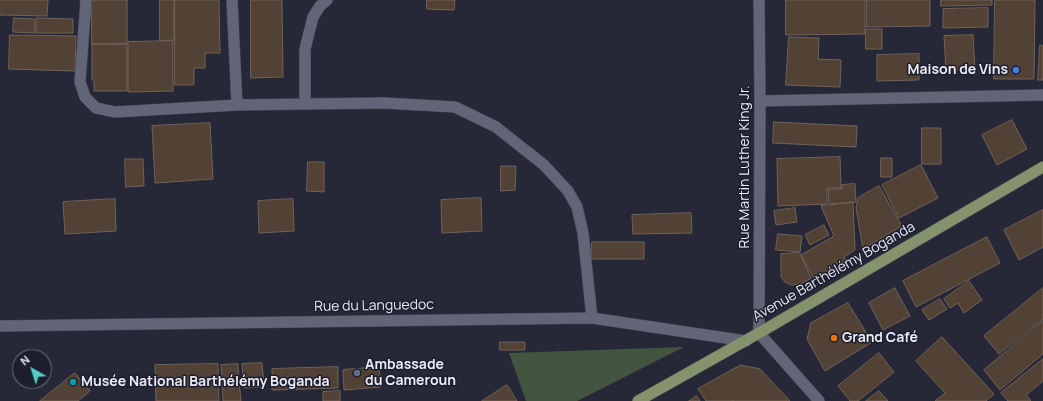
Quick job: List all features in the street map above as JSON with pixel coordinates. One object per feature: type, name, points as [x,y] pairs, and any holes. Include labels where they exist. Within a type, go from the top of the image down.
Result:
[{"type":"main road","name":"Avenue Barthélémy Boganda","points":[[638,401],[746,341],[1043,167]]},
{"type":"street","points":[[86,0],[80,82],[85,97],[96,108],[115,112],[237,105],[384,103],[455,107],[496,127],[544,164],[568,191],[577,207],[582,233],[592,318]]},
{"type":"street","points":[[232,0],[237,105]]},
{"type":"street","points":[[305,104],[305,49],[313,17],[320,6],[327,0]]},
{"type":"street","name":"Rue Martin Luther King Jr.","points":[[759,0],[759,333]]},
{"type":"street","points":[[760,101],[1043,95]]},
{"type":"street","name":"Rue du Languedoc","points":[[0,326],[592,318],[746,341]]},
{"type":"street","points":[[759,333],[819,401]]},
{"type":"green space","points":[[684,347],[577,401],[526,401],[509,353]]},
{"type":"building","points":[[0,0],[48,0],[47,16],[0,15]]},
{"type":"building","points":[[92,0],[127,0],[127,44],[92,44]]},
{"type":"building","points":[[160,0],[174,0],[174,40],[160,41]]},
{"type":"building","points":[[175,0],[219,0],[220,53],[205,53],[205,68],[194,68],[194,85],[175,85]]},
{"type":"building","points":[[251,0],[282,0],[283,77],[251,78]]},
{"type":"building","points":[[427,0],[455,0],[454,10],[427,9]]},
{"type":"building","points":[[786,0],[865,0],[865,34],[786,35]]},
{"type":"building","points":[[867,0],[930,0],[930,26],[867,27]]},
{"type":"building","points":[[941,0],[992,0],[992,5],[941,6]]},
{"type":"building","points":[[995,0],[1035,0],[1034,79],[994,79]]},
{"type":"building","points":[[988,8],[988,27],[943,28],[943,9]]},
{"type":"building","points":[[14,18],[35,19],[35,33],[13,32]]},
{"type":"building","points":[[37,18],[73,19],[73,33],[36,33]]},
{"type":"building","points":[[866,29],[882,29],[882,49],[866,49]]},
{"type":"building","points":[[10,35],[76,36],[75,71],[9,69]]},
{"type":"building","points":[[973,35],[975,69],[946,71],[944,36]]},
{"type":"building","points":[[789,37],[819,38],[818,59],[841,60],[840,87],[786,85]]},
{"type":"building","points":[[173,41],[173,91],[128,92],[128,42]]},
{"type":"building","points":[[127,44],[127,91],[94,91],[94,80],[92,80],[92,45]]},
{"type":"building","points":[[1040,45],[1043,46],[1043,80],[1038,80]]},
{"type":"building","points":[[919,54],[919,80],[877,81],[877,55]]},
{"type":"building","points":[[1012,120],[1027,149],[997,165],[982,135]]},
{"type":"building","points":[[774,122],[857,126],[856,147],[773,143]]},
{"type":"building","points":[[210,123],[213,179],[155,183],[152,126]]},
{"type":"building","points":[[922,128],[941,128],[941,164],[922,164]]},
{"type":"building","points":[[840,157],[841,188],[827,188],[827,204],[778,206],[777,159]]},
{"type":"building","points":[[881,158],[892,158],[892,177],[881,177]]},
{"type":"building","points":[[125,159],[143,159],[144,186],[126,187]]},
{"type":"building","points":[[308,162],[324,162],[324,192],[307,191]]},
{"type":"building","points":[[921,165],[938,198],[899,218],[882,185]]},
{"type":"building","points":[[501,166],[516,166],[515,190],[501,191]]},
{"type":"building","points":[[855,184],[856,202],[829,204],[828,189],[842,189],[842,185]]},
{"type":"building","points":[[879,186],[902,226],[863,249],[856,208],[858,198]]},
{"type":"building","points":[[481,198],[482,231],[442,233],[441,200]]},
{"type":"building","points":[[115,199],[116,231],[65,234],[63,202]]},
{"type":"building","points":[[293,199],[294,231],[259,233],[258,201]]},
{"type":"building","points":[[853,203],[855,250],[844,257],[847,261],[814,279],[801,255],[834,236],[821,206]]},
{"type":"building","points":[[795,208],[797,222],[776,225],[774,211]]},
{"type":"building","points":[[1043,210],[1043,247],[1019,260],[1004,230]]},
{"type":"building","points":[[691,213],[692,233],[633,234],[632,215]]},
{"type":"building","points":[[824,225],[829,235],[810,245],[805,235]]},
{"type":"building","points":[[778,234],[802,236],[800,252],[776,250]]},
{"type":"building","points":[[987,237],[1000,263],[916,307],[903,281]]},
{"type":"building","points":[[592,242],[644,242],[644,259],[592,259]]},
{"type":"building","points":[[800,253],[811,278],[801,284],[791,285],[785,282],[781,277],[781,254]]},
{"type":"building","points":[[969,281],[982,300],[964,313],[958,303],[950,308],[944,299]]},
{"type":"building","points":[[895,288],[910,316],[883,330],[869,303]]},
{"type":"building","points":[[1043,288],[1043,319],[999,354],[984,336]]},
{"type":"building","points":[[940,299],[947,309],[929,320],[922,310]]},
{"type":"building","points":[[848,303],[872,342],[825,371],[807,339],[811,323]]},
{"type":"building","points":[[1043,321],[1043,354],[1000,390],[984,370]]},
{"type":"building","points":[[942,337],[994,394],[986,401],[935,401],[945,393],[916,361]]},
{"type":"building","points":[[500,342],[525,342],[525,350],[500,350]]},
{"type":"building","points":[[879,353],[894,372],[858,401],[850,401],[838,386]]},
{"type":"building","points":[[1043,359],[1043,381],[1026,395],[1031,401],[1008,401],[1001,393]]},
{"type":"building","points":[[262,363],[264,387],[244,388],[242,364]]},
{"type":"building","points":[[218,364],[219,401],[156,401],[155,365]]},
{"type":"building","points":[[238,364],[239,382],[222,383],[221,365]]},
{"type":"building","points":[[741,365],[760,369],[790,401],[706,401],[698,389]]},
{"type":"building","points":[[338,367],[338,388],[272,390],[272,369]]},
{"type":"building","points":[[379,367],[381,387],[344,390],[343,370]]},
{"type":"building","name":"Musée National Barthélémy Boganda","points":[[75,373],[90,391],[78,401],[40,401]]},
{"type":"building","points":[[239,382],[241,401],[223,401],[222,383]]},
{"type":"building","points":[[507,385],[517,401],[482,401]]},
{"type":"building","points":[[340,391],[340,401],[323,401],[323,392]]},
{"type":"building","points":[[879,391],[888,401],[866,401]]},
{"type":"building","points":[[697,396],[700,401],[689,401]]},
{"type":"place","name":"Maison de Vins","points":[[1016,70]]},
{"type":"place","name":"Grand Café","points":[[834,338]]},
{"type":"place","name":"Ambassade du Cameroun","points":[[357,373]]},
{"type":"place","name":"Musée National Barthélémy Boganda","points":[[73,382]]}]
